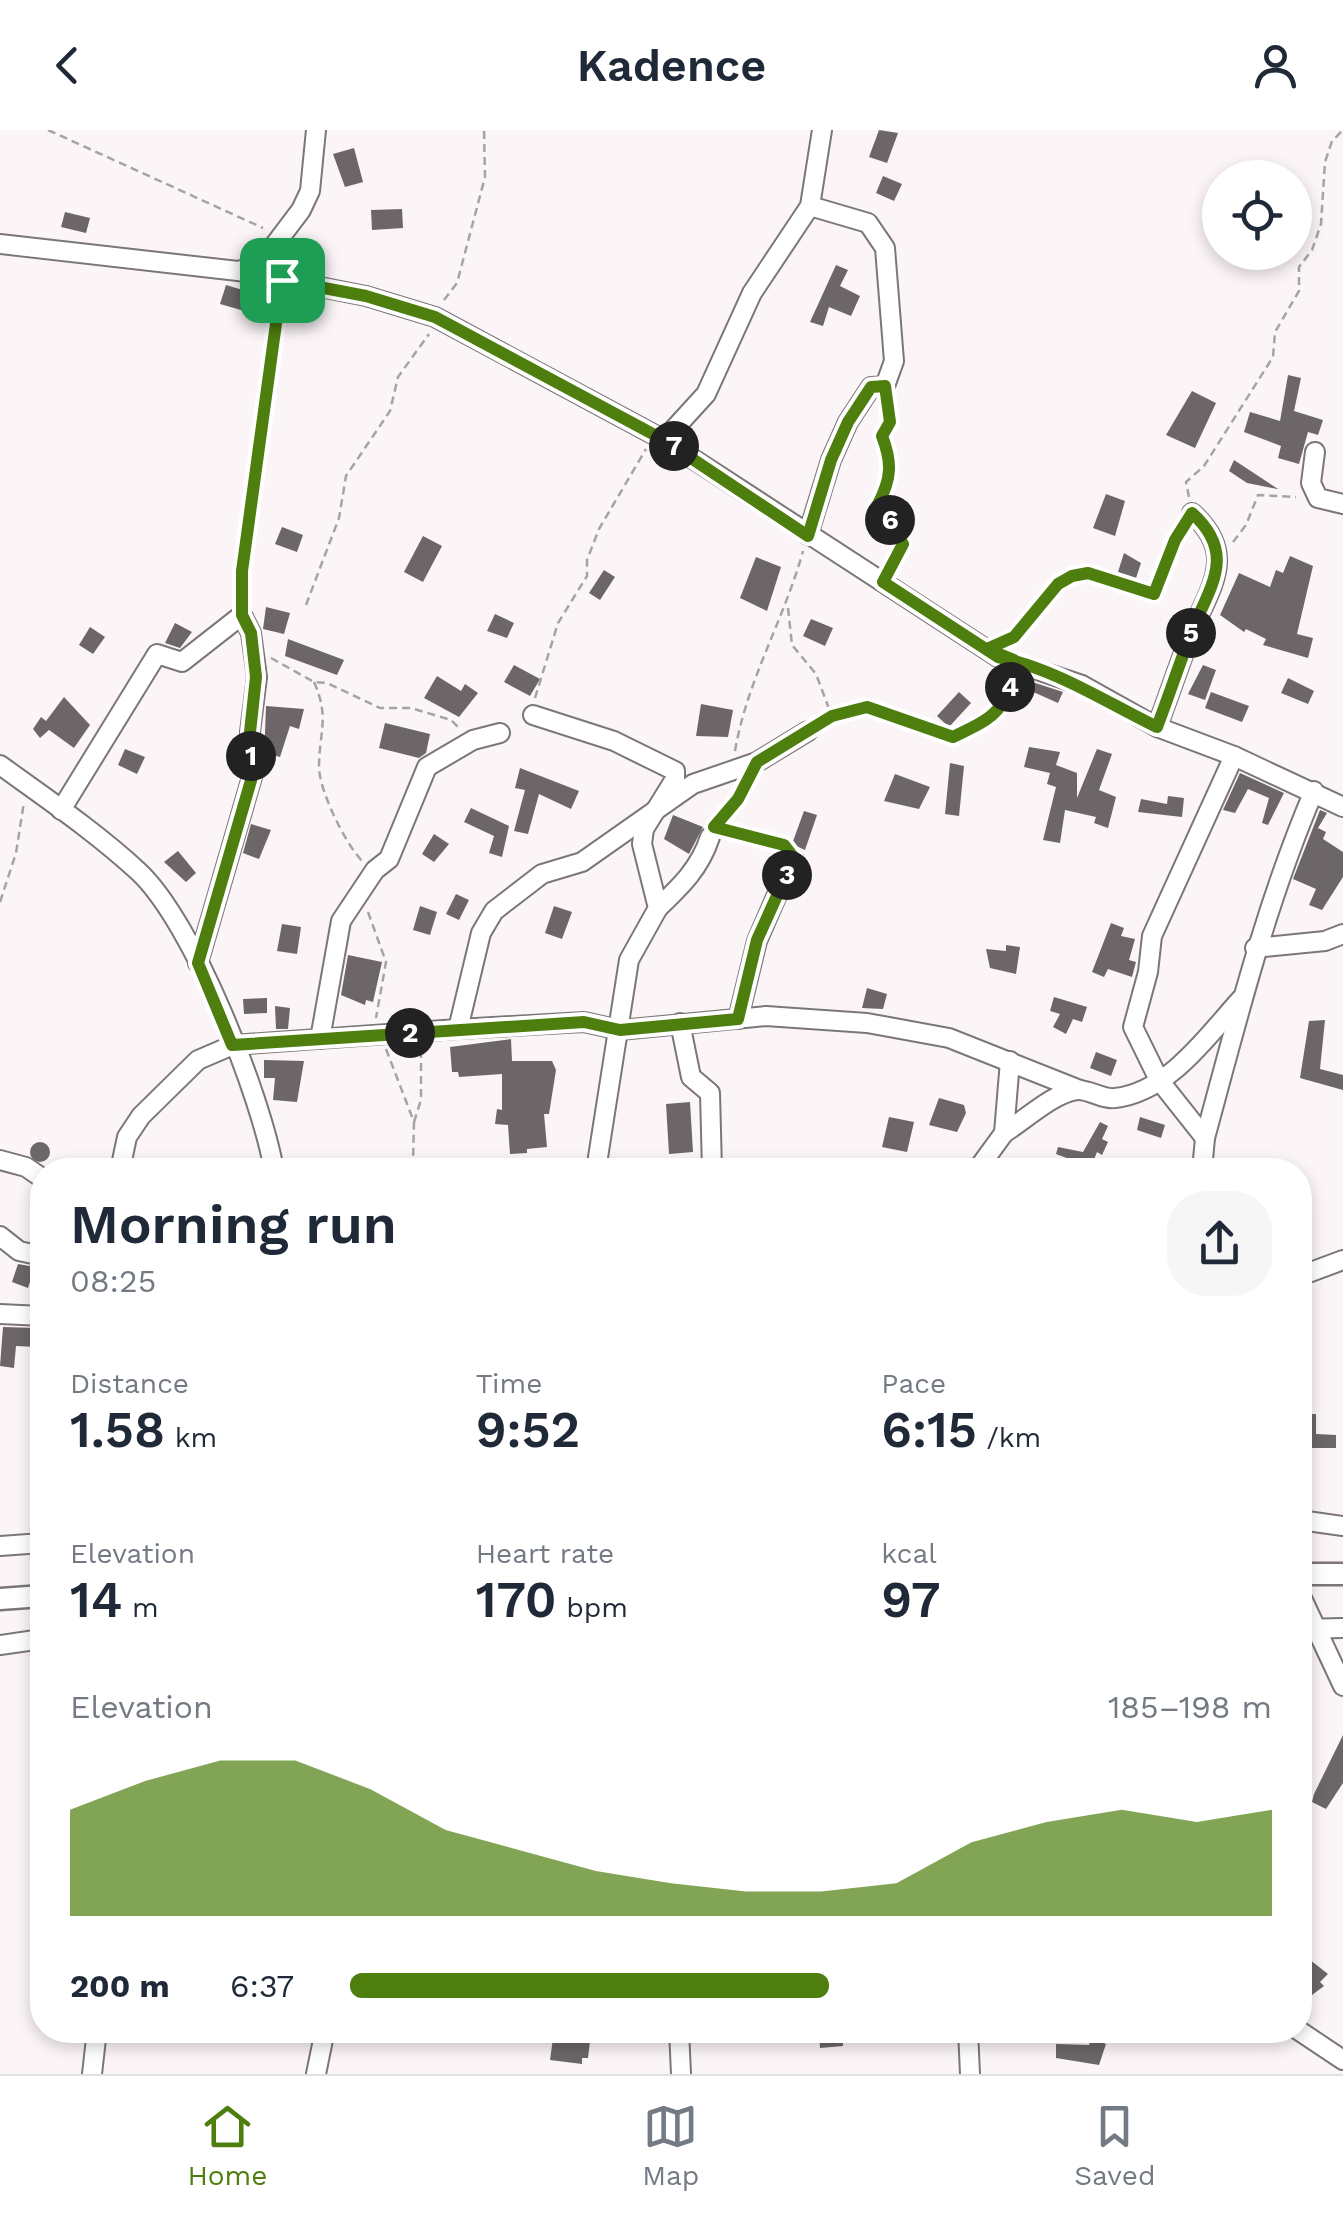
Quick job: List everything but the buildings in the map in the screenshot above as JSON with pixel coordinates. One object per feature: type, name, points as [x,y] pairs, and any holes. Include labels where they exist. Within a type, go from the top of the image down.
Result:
[{"type":"main road","points":[[1312,1574],[1343,1574]]},
{"type":"main road","points":[[0,1598],[30,1597]]},
{"type":"street","points":[[238,271],[262,264],[310,190],[316,130]]},
{"type":"street","points":[[661,439],[706,394],[752,293],[810,206],[822,130]]},
{"type":"street","points":[[808,536],[848,422],[871,387],[885,386],[894,361],[885,248],[868,223],[810,206]]},
{"type":"street","points":[[0,244],[238,271],[366,296],[435,317],[661,439],[987,649],[1082,685],[1157,727],[1234,756],[1343,807]]},
{"type":"street","points":[[1314,452],[1310,482],[1318,498],[1343,504]]},
{"type":"street","points":[[1157,727],[1190,636],[1210,600],[1217,566],[1214,540],[1192,513]]},
{"type":"street","points":[[60,810],[157,654],[182,662],[242,615],[253,652],[252,777],[198,963]]},
{"type":"street","points":[[533,715],[614,741],[639,757],[669,766],[676,779],[644,829],[642,844],[658,908]]},
{"type":"street","points":[[458,1029],[481,933],[494,911],[542,874],[582,862],[693,784],[757,762],[808,730]]},
{"type":"street","points":[[320,1039],[341,921],[363,886],[390,859],[427,767],[473,740],[500,733]]},
{"type":"street","points":[[1205,1138],[1159,1080],[1133,1027],[1148,972],[1152,936],[1234,756]]},
{"type":"street","points":[[0,765],[140,873],[161,897],[198,963],[232,1045],[270,1158]]},
{"type":"street","points":[[1203,1158],[1205,1138],[1256,948],[1281,868],[1314,791]]},
{"type":"street","points":[[598,1158],[629,960],[658,908],[704,858],[710,837]]},
{"type":"street","points":[[738,1019],[757,940],[794,858]]},
{"type":"street","points":[[1256,948],[1325,941],[1343,934]]},
{"type":"street","points":[[123,1158],[127,1137],[140,1116],[198,1060],[232,1045],[584,1022],[620,1030],[766,1016],[867,1024],[949,1038],[1080,1090],[1114,1099],[1177,1069],[1243,996]]},
{"type":"street","points":[[680,1024],[690,1077],[710,1093],[712,1158]]},
{"type":"street","points":[[1004,1133],[1010,1062]]},
{"type":"street","points":[[986,1158],[1004,1133],[1058,1096],[1080,1090]]},
{"type":"street","points":[[0,1160],[30,1170]]},
{"type":"street","points":[[0,1236],[19,1251],[30,1253]]},
{"type":"street","points":[[1312,1272],[1343,1260]]},
{"type":"street","points":[[0,1314],[30,1315]]},
{"type":"street","points":[[1312,1522],[1343,1526]]},
{"type":"street","points":[[0,1546],[30,1544]]},
{"type":"street","points":[[1312,1629],[1343,1628]]},
{"type":"street","points":[[1312,1636],[1343,1686]]},
{"type":"street","points":[[0,1645],[30,1641]]},
{"type":"street","points":[[1312,2039],[1343,2060]]},
{"type":"street","points":[[92,2074],[96,2043]]},
{"type":"street","points":[[316,2074],[322,2043]]},
{"type":"street","points":[[679,2043],[680,2074]]},
{"type":"street","points":[[969,2043],[970,2074]]},
{"type":"path","points":[[48,130],[214,209],[222,208],[283,236]]},
{"type":"path","points":[[306,606],[338,518],[346,476],[390,411],[398,378],[458,283],[485,177],[484,130]]},
{"type":"path","points":[[987,649],[1014,637],[1058,584],[1072,576],[1088,573],[1154,594],[1175,540],[1192,513],[1186,482],[1204,466],[1273,357],[1275,332],[1299,291],[1299,267],[1312,250],[1320,224],[1325,162],[1332,140],[1343,130]]},
{"type":"path","points":[[242,615],[242,571],[282,280]]},
{"type":"path","points":[[883,582],[903,544],[878,504],[890,483],[891,458],[882,436],[890,422],[885,386]]},
{"type":"path","points":[[533,715],[531,706],[542,684],[546,654],[558,623],[587,576],[587,560],[598,529],[638,458],[661,439]]},
{"type":"path","points":[[1217,566],[1231,553],[1258,495],[1318,498]]},
{"type":"path","points":[[732,769],[742,712],[788,607],[808,536]]},
{"type":"path","points":[[788,607],[792,645],[816,674],[832,716]]},
{"type":"path","points":[[253,652],[380,708],[411,708],[450,720],[473,740]]},
{"type":"path","points":[[808,730],[832,716],[867,707],[953,737],[992,719],[1006,703],[1014,660]]},
{"type":"path","points":[[314,682],[325,706],[319,770],[345,843],[362,862],[367,919],[386,962],[376,1023],[414,1122]]},
{"type":"path","points":[[757,762],[738,799],[714,827],[784,845],[794,858]]},
{"type":"path","points":[[0,902],[16,853],[20,813],[30,787]]},
{"type":"path","points":[[414,1158],[414,1122],[421,1100],[420,1032]]},
{"type":"route","points":[[282,280],[242,571],[242,615],[251,633],[256,677],[250,732],[252,777],[198,963],[232,1045],[584,1022],[620,1030],[738,1019],[757,940],[794,858],[784,845],[714,827],[738,799],[748,772],[757,762],[794,743],[832,716],[867,707],[953,737],[992,719],[1006,703],[1014,660],[998,657],[987,649],[1014,637],[1058,584],[1072,576],[1088,573],[1154,594],[1175,540],[1192,513],[1214,540],[1217,566],[1210,600],[1190,636],[1157,727],[1115,707],[1082,685],[1014,660],[998,657],[883,582],[903,544],[893,522],[878,504],[890,483],[891,458],[882,436],[890,422],[885,386],[871,387],[848,422],[831,460],[808,536],[664,440],[435,317],[366,296],[282,280]]}]
